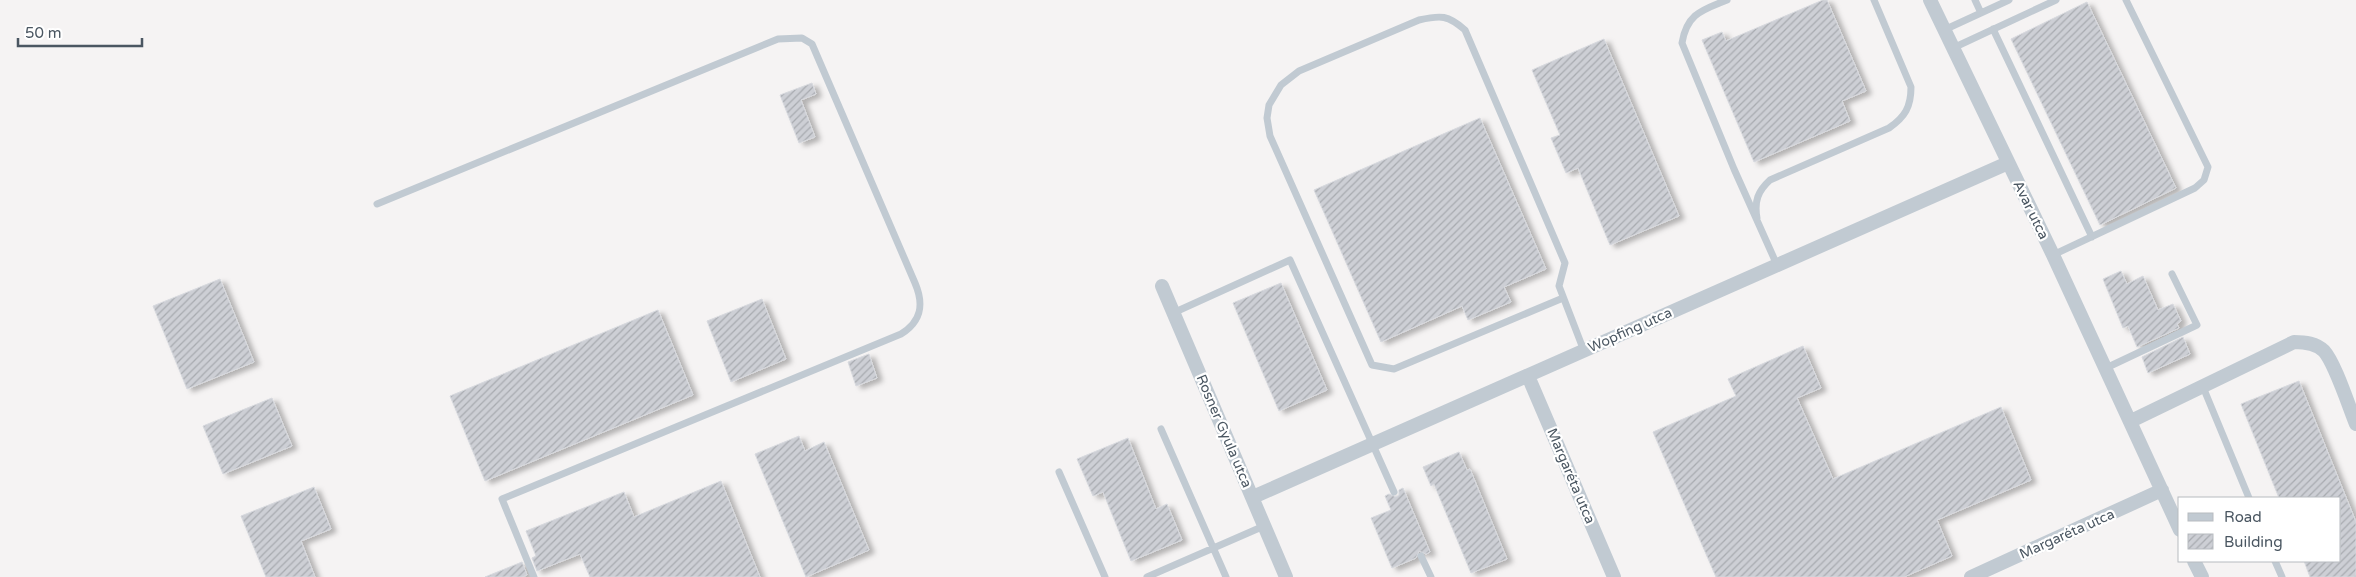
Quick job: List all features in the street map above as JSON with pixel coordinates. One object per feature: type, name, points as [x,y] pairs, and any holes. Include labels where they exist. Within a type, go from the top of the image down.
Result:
[{"type":"street","name":"Avar utca","points":[[1930,0],[2053,254],[2178,526]]},
{"type":"street","name":"Wopfing utca","points":[[1253,498],[2008,163]]},
{"type":"street","name":"Rosner Gyula utca","points":[[1162,286],[1286,577]]},
{"type":"street","points":[[2131,421],[2294,342],[2304,342],[2315,345],[2329,358],[2356,424]]},
{"type":"street","name":"Margaréta utca","points":[[1528,376],[1614,577]]},
{"type":"street","name":"Margaréta utca","points":[[1971,577],[2162,490]]},
{"type":"street","points":[[2194,562],[2202,577]]},
{"type":"lane","points":[[1727,0],[1695,15],[1684,30],[1682,43],[1734,169],[1777,265]]},
{"type":"lane","points":[[1757,218],[1755,207],[1757,196],[1770,180],[1889,128],[1902,119],[1908,110],[1912,88],[1874,0]]},
{"type":"lane","points":[[1975,0],[1981,13]]},
{"type":"lane","points":[[1944,30],[2009,0]]},
{"type":"lane","points":[[1952,48],[2056,0]]},
{"type":"lane","points":[[2053,254],[2195,188],[2204,180],[2208,167],[2126,0]]},
{"type":"lane","points":[[1563,298],[1394,369],[1372,365],[1270,136],[1269,104],[1281,85],[1299,72],[1419,20],[1439,16],[1454,20],[1464,30],[1565,263],[1559,286],[1584,351]]},
{"type":"lane","points":[[1993,29],[2092,237]]},
{"type":"lane","points":[[377,204],[778,39],[802,38],[812,44],[915,283],[920,300],[918,319],[912,327],[902,334],[502,499],[534,577]]},
{"type":"lane","points":[[1173,313],[1290,260],[1394,492]]},
{"type":"lane","points":[[2106,368],[2197,325],[2172,274]]},
{"type":"lane","points":[[2203,387],[2249,497]]},
{"type":"lane","points":[[1161,429],[1226,577]]},
{"type":"lane","points":[[1059,472],[1104,577]]},
{"type":"lane","points":[[1147,577],[1265,526]]},
{"type":"lane","points":[[1422,556],[1431,577]]},
{"type":"lane","points":[[2275,562],[2282,577]]},
{"type":"building","points":[[1823,0],[1827,0],[1866,91],[1842,101],[1850,121],[1754,162],[1702,40],[1722,32],[1726,41]]},
{"type":"building","points":[[2087,2],[2176,188],[2100,225],[2011,39]]},
{"type":"building","points":[[1604,39],[1679,216],[1610,245],[1578,168],[1566,173],[1551,138],[1560,135],[1532,70]]},
{"type":"building","points":[[812,83],[816,94],[801,100],[815,137],[799,143],[780,95]]},
{"type":"building","points":[[1480,118],[1546,269],[1504,287],[1511,302],[1468,320],[1462,306],[1381,342],[1314,190]]},
{"type":"building","points":[[2121,271],[2127,284],[2143,276],[2158,310],[2173,304],[2181,321],[2177,324],[2179,328],[2137,347],[2128,326],[2123,328],[2103,279]]},
{"type":"building","points":[[220,279],[254,362],[187,389],[153,306]]},
{"type":"building","points":[[1281,283],[1327,390],[1279,411],[1233,303]]},
{"type":"building","points":[[762,299],[786,359],[731,382],[707,321]]},
{"type":"building","points":[[658,310],[693,395],[485,481],[450,396]]},
{"type":"building","points":[[2183,337],[2190,354],[2148,373],[2142,357]]},
{"type":"building","points":[[1803,346],[1821,388],[1797,398],[1833,479],[2001,407],[2031,480],[1937,520],[1952,556],[1904,577],[1716,577],[1653,432],[1736,396],[1728,379]]},
{"type":"building","points":[[869,354],[877,378],[856,386],[848,362]]},
{"type":"building","points":[[2299,381],[2356,522],[2356,577],[2310,577],[2304,562],[2341,562],[2341,497],[2279,497],[2241,404]]},
{"type":"building","points":[[272,398],[292,446],[223,474],[203,426]]},
{"type":"building","points":[[799,436],[805,451],[824,442],[869,550],[806,577],[755,454]]},
{"type":"building","points":[[1128,438],[1156,509],[1167,504],[1182,540],[1131,561],[1103,492],[1093,496],[1077,459]]},
{"type":"building","points":[[1459,452],[1467,470],[1470,469],[1507,559],[1471,573],[1434,484],[1431,486],[1423,467]]},
{"type":"building","points":[[721,481],[760,577],[590,577],[580,554],[537,571],[532,558],[536,556],[526,531],[624,492],[634,517]]},
{"type":"building","points":[[314,487],[331,529],[301,541],[315,577],[266,577],[241,516]]},
{"type":"building","points":[[1403,488],[1430,552],[1426,554],[1419,551],[1416,558],[1392,568],[1371,518],[1391,510],[1385,496],[1389,494],[1396,497],[1399,495],[1399,490]]},
{"type":"building","points":[[522,562],[527,575],[522,577],[485,577]]}]
